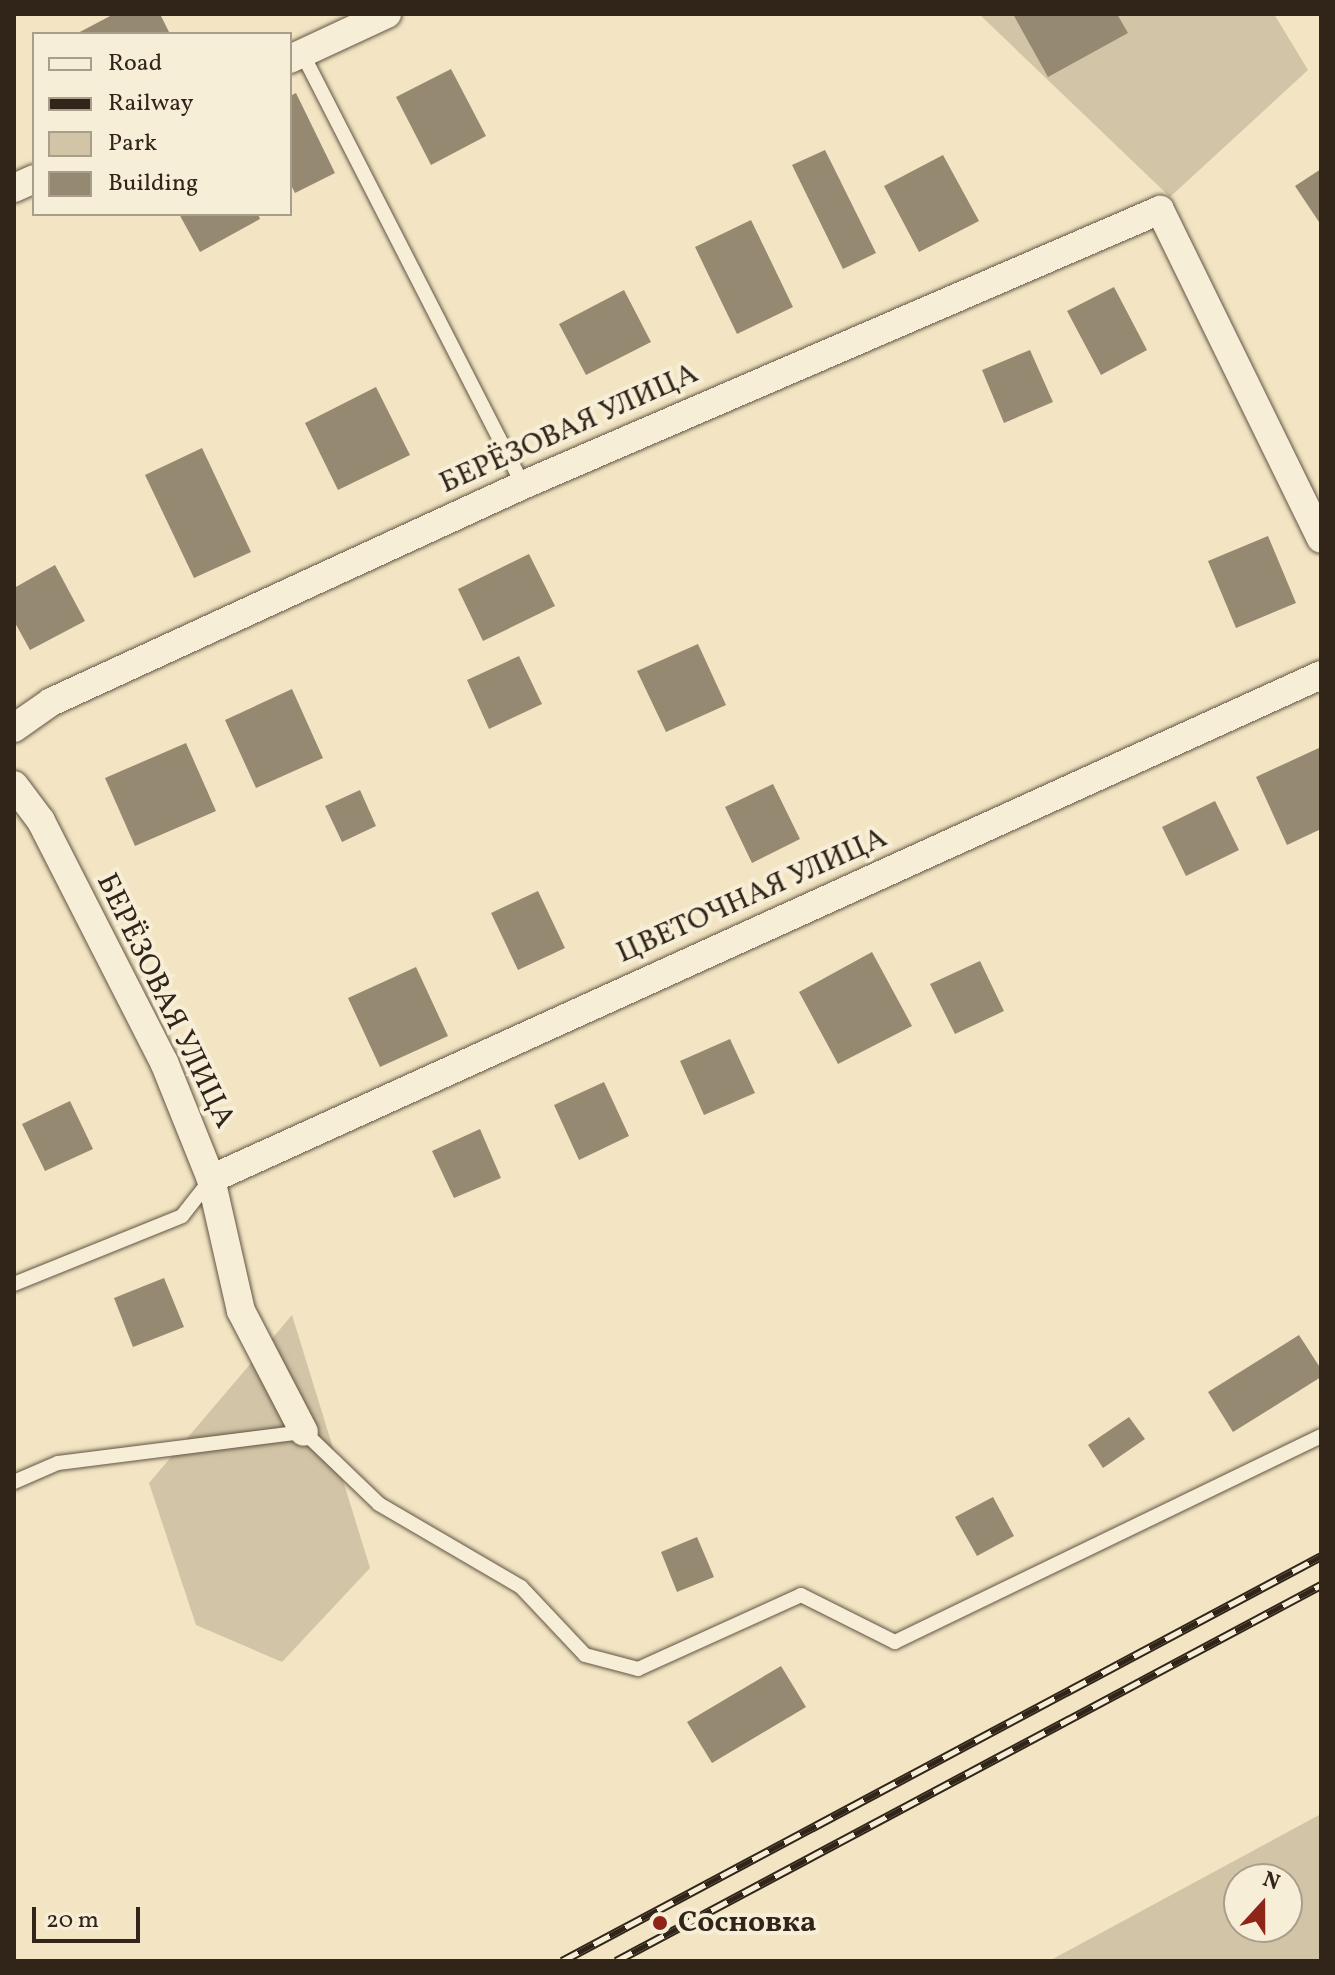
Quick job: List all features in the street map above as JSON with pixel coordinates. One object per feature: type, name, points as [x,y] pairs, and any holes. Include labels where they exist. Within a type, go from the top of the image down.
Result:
[{"type":"street","points":[[296,56],[387,14]]},
{"type":"street","name":"БЕРЁЗОВАЯ УЛИЦА","points":[[14,728],[51,702],[523,485],[1160,210],[1321,539]]},
{"type":"street","name":"ЦВЕТОЧНАЯ УЛИЦА","points":[[211,1179],[1321,675]]},
{"type":"street","name":"БЕРЁЗОВАЯ УЛИЦА","points":[[14,785],[41,821],[164,1062],[211,1179],[241,1311],[304,1432]]},
{"type":"lane","points":[[296,56],[523,485]]},
{"type":"lane","points":[[14,1284],[182,1216],[211,1179]]},
{"type":"lane","points":[[14,1482],[58,1463],[304,1432],[379,1504],[521,1587],[585,1655],[638,1669],[801,1595],[895,1642],[1321,1436]]},
{"type":"green space","points":[[979,14],[1274,14],[1308,70],[1170,197]]},
{"type":"green space","points":[[292,1315],[370,1568],[282,1662],[196,1625],[149,1483]]},
{"type":"green space","points":[[1321,1814],[1321,1961],[1049,1961],[1223,1867],[1223,1943],[1303,1943],[1303,1863],[1230,1863]]},
{"type":"building","points":[[114,14],[160,14],[169,32],[80,32]]},
{"type":"building","points":[[1013,14],[1117,14],[1128,33],[1048,77]]},
{"type":"building","points":[[451,69],[486,136],[431,165],[396,97]]},
{"type":"building","points":[[296,93],[335,173],[295,193],[292,187],[292,95]]},
{"type":"building","points":[[825,150],[876,253],[843,269],[792,165]]},
{"type":"building","points":[[943,155],[979,221],[919,252],[884,186]]},
{"type":"building","points":[[1321,169],[1321,225],[1295,186]]},
{"type":"building","points":[[180,216],[259,216],[260,219],[200,252]]},
{"type":"building","points":[[751,220],[793,307],[737,334],[695,247]]},
{"type":"building","points":[[1114,287],[1147,350],[1101,375],[1067,311]]},
{"type":"building","points":[[624,290],[651,342],[586,375],[559,324]]},
{"type":"building","points":[[1030,350],[1053,402],[1004,423],[982,370]]},
{"type":"building","points":[[376,387],[410,455],[338,490],[305,423]]},
{"type":"building","points":[[202,448],[251,552],[194,578],[145,475]]},
{"type":"building","points":[[1268,536],[1296,603],[1236,628],[1208,561]]},
{"type":"building","points":[[529,554],[555,606],[483,641],[458,589]]},
{"type":"building","points":[[55,565],[85,621],[30,650],[14,621],[14,588]]},
{"type":"building","points":[[698,644],[726,705],[666,732],[637,671]]},
{"type":"building","points":[[519,656],[542,704],[489,729],[467,680]]},
{"type":"building","points":[[292,689],[323,758],[256,788],[225,720]]},
{"type":"building","points":[[186,743],[216,811],[135,846],[105,778]]},
{"type":"building","points":[[1321,747],[1321,829],[1287,845],[1256,777]]},
{"type":"building","points":[[773,784],[800,839],[752,863],[725,807]]},
{"type":"building","points":[[360,790],[376,826],[342,842],[325,806]]},
{"type":"building","points":[[1215,801],[1239,850],[1186,876],[1162,827]]},
{"type":"building","points":[[538,891],[565,948],[518,970],[491,913]]},
{"type":"building","points":[[872,952],[912,1026],[838,1064],[799,992]]},
{"type":"building","points":[[980,961],[1004,1011],[955,1034],[930,984]]},
{"type":"building","points":[[416,967],[448,1036],[380,1067],[348,998]]},
{"type":"building","points":[[730,1039],[755,1093],[704,1115],[680,1061]]},
{"type":"building","points":[[604,1082],[629,1136],[579,1160],[554,1105]]},
{"type":"building","points":[[70,1101],[93,1149],[45,1171],[22,1124]]},
{"type":"building","points":[[480,1129],[501,1178],[454,1198],[432,1151]]},
{"type":"building","points":[[164,1278],[184,1327],[133,1347],[114,1298]]},
{"type":"building","points":[[1299,1335],[1321,1369],[1321,1377],[1233,1432],[1208,1392]]},
{"type":"building","points":[[1129,1417],[1145,1439],[1103,1468],[1088,1445]]},
{"type":"building","points":[[993,1497],[1014,1536],[977,1556],[955,1517]]},
{"type":"building","points":[[697,1537],[714,1577],[677,1592],[661,1552]]},
{"type":"building","points":[[781,1666],[806,1707],[712,1763],[687,1722]]},
{"type":"railway","points":[[562,1961],[1321,1556]]},
{"type":"railway","points":[[616,1961],[1321,1585]]},
{"type":"place","name":"Сосновка","points":[[660,1923]]}]
